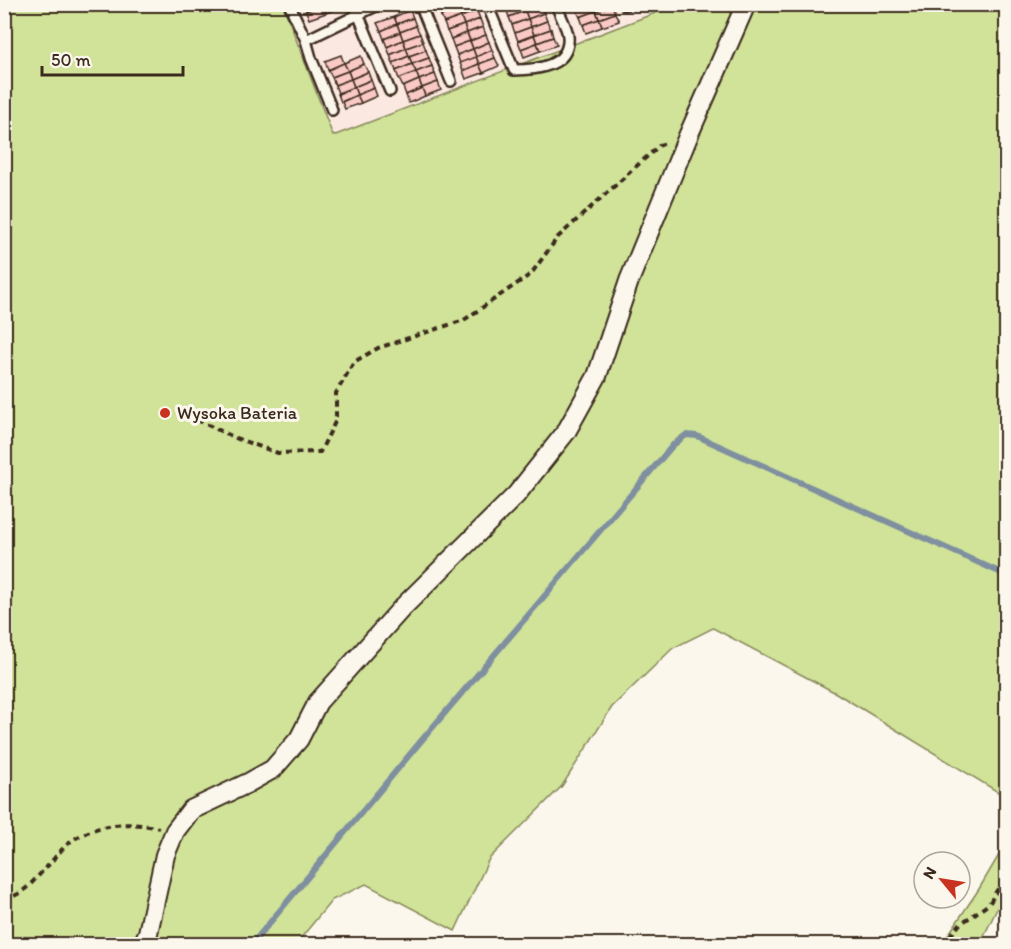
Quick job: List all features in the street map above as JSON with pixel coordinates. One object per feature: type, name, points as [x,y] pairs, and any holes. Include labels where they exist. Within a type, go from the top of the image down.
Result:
[{"type":"street","points":[[143,945],[148,933],[165,855],[175,831],[192,810],[273,769],[299,739],[318,702],[402,608],[516,495],[566,432],[597,376],[629,281],[689,134],[746,4]]},
{"type":"lane","points":[[289,4],[306,40],[332,110]]},
{"type":"lane","points":[[354,4],[390,91]]},
{"type":"lane","points":[[306,40],[380,4]]},
{"type":"lane","points":[[420,4],[451,81]]},
{"type":"lane","points":[[487,4],[514,70],[536,70],[553,64],[565,52],[568,36],[556,4]]},
{"type":"path","points":[[197,420],[238,439],[278,453],[320,452],[336,420],[336,393],[354,362],[378,348],[464,320],[531,274],[558,237],[660,145],[689,134]]},
{"type":"path","points":[[4,899],[25,890],[69,843],[87,832],[101,827],[138,823],[175,831]]},
{"type":"path","points":[[943,945],[960,924],[989,904],[1006,875]]},
{"type":"shaded area","points":[[283,5],[676,5],[333,136]]},
{"type":"green space","points":[[5,5],[283,5],[333,136],[676,5],[1006,5],[1006,797],[836,693],[713,628],[673,648],[612,707],[562,786],[489,859],[455,931],[366,884],[332,900],[296,944],[5,944]]},
{"type":"green space","points":[[1006,843],[1006,890],[980,944],[942,944],[965,910],[972,910],[972,899]]},
{"type":"building","points":[[304,4],[322,4],[322,5],[306,11]]},
{"type":"building","points":[[341,4],[342,7],[326,13],[322,5]]},
{"type":"building","points":[[456,4],[457,9],[441,16],[438,7]]},
{"type":"building","points":[[474,4],[477,11],[461,17],[457,9]]},
{"type":"building","points":[[523,4],[525,11],[509,17],[506,9]]},
{"type":"building","points":[[523,4],[541,4],[541,5],[525,11]]},
{"type":"building","points":[[593,4],[596,11],[580,17],[576,9]]},
{"type":"building","points":[[593,4],[612,4],[612,5],[596,11]]},
{"type":"building","points":[[322,5],[326,13],[309,19],[306,11]]},
{"type":"building","points":[[541,5],[544,13],[528,19],[525,11]]},
{"type":"building","points":[[612,5],[615,13],[599,19],[596,11]]},
{"type":"building","points":[[457,9],[461,17],[444,23],[441,16]]},
{"type":"building","points":[[410,10],[413,18],[397,24],[394,17]]},
{"type":"building","points":[[477,11],[480,19],[464,25],[461,17]]},
{"type":"building","points":[[525,11],[528,19],[512,25],[509,17]]},
{"type":"building","points":[[596,11],[599,19],[583,25],[580,17]]},
{"type":"building","points":[[544,13],[547,21],[531,27],[528,19]]},
{"type":"building","points":[[615,13],[619,21],[602,27],[599,19]]},
{"type":"building","points":[[394,17],[397,24],[381,31],[377,23]]},
{"type":"building","points":[[461,17],[464,25],[447,31],[444,23]]},
{"type":"building","points":[[413,18],[416,26],[400,32],[397,24]]},
{"type":"building","points":[[480,19],[483,27],[467,33],[464,25]]},
{"type":"building","points":[[528,19],[531,27],[515,33],[512,25]]},
{"type":"building","points":[[599,19],[602,27],[586,33],[583,25]]},
{"type":"building","points":[[547,21],[551,29],[534,35],[531,27]]},
{"type":"building","points":[[397,24],[400,32],[384,39],[381,31]]},
{"type":"building","points":[[464,25],[467,33],[451,39],[447,31]]},
{"type":"building","points":[[416,26],[420,34],[403,40],[400,32]]},
{"type":"building","points":[[483,27],[486,35],[470,41],[467,33]]},
{"type":"building","points":[[531,27],[534,35],[518,41],[515,33]]},
{"type":"building","points":[[551,29],[553,37],[537,43],[534,35]]},
{"type":"building","points":[[400,32],[403,40],[387,47],[384,39]]},
{"type":"building","points":[[467,33],[470,41],[454,47],[451,39]]},
{"type":"building","points":[[420,34],[423,42],[406,48],[403,40]]},
{"type":"building","points":[[486,35],[489,42],[473,49],[470,41]]},
{"type":"building","points":[[534,35],[537,43],[521,49],[518,41]]},
{"type":"building","points":[[553,37],[557,45],[540,51],[537,43]]},
{"type":"building","points":[[403,40],[406,48],[390,55],[387,47]]},
{"type":"building","points":[[470,41],[473,49],[457,55],[454,47]]},
{"type":"building","points":[[423,42],[426,50],[409,56],[406,48]]},
{"type":"building","points":[[489,42],[492,50],[476,57],[473,49]]},
{"type":"building","points":[[537,43],[540,51],[524,57],[521,49]]},
{"type":"building","points":[[406,48],[409,56],[393,63],[390,55]]},
{"type":"building","points":[[473,49],[476,57],[460,63],[457,55]]},
{"type":"building","points":[[426,50],[429,58],[412,64],[409,56]]},
{"type":"building","points":[[492,50],[495,58],[479,64],[476,57]]},
{"type":"building","points":[[341,55],[344,63],[328,70],[325,61]]},
{"type":"building","points":[[361,56],[364,64],[348,71],[344,63]]},
{"type":"building","points":[[409,56],[412,64],[396,71],[393,63]]},
{"type":"building","points":[[476,57],[479,64],[463,71],[460,63]]},
{"type":"building","points":[[429,58],[432,66],[416,72],[412,64]]},
{"type":"building","points":[[495,58],[499,66],[483,73],[479,64]]},
{"type":"building","points":[[344,63],[348,71],[332,77],[328,70]]},
{"type":"building","points":[[364,64],[368,72],[351,79],[348,71]]},
{"type":"building","points":[[412,64],[416,72],[399,79],[396,71]]},
{"type":"building","points":[[479,64],[483,73],[466,79],[463,71]]},
{"type":"building","points":[[432,66],[435,74],[419,80],[416,72]]},
{"type":"building","points":[[348,71],[351,79],[335,85],[332,77]]},
{"type":"building","points":[[368,72],[371,80],[354,87],[351,79]]},
{"type":"building","points":[[416,72],[419,80],[403,87],[399,79]]},
{"type":"building","points":[[435,74],[438,82],[422,88],[419,80]]},
{"type":"building","points":[[351,79],[354,87],[338,93],[335,85]]},
{"type":"building","points":[[371,80],[374,88],[357,95],[354,87]]},
{"type":"building","points":[[419,80],[422,88],[406,95],[403,87]]},
{"type":"building","points":[[438,82],[441,90],[425,96],[422,88]]},
{"type":"building","points":[[354,87],[357,95],[341,102],[338,94]]},
{"type":"building","points":[[374,88],[377,96],[361,103],[357,95]]},
{"type":"building","points":[[422,88],[425,96],[409,103],[406,95]]},
{"type":"building","points":[[357,95],[361,103],[345,109],[342,102]]},
{"type":"waterway","points":[[252,944],[673,445],[686,435],[697,436],[1006,575]]},
{"type":"place","name":"Wysoka Bateria","points":[[165,413]]}]
